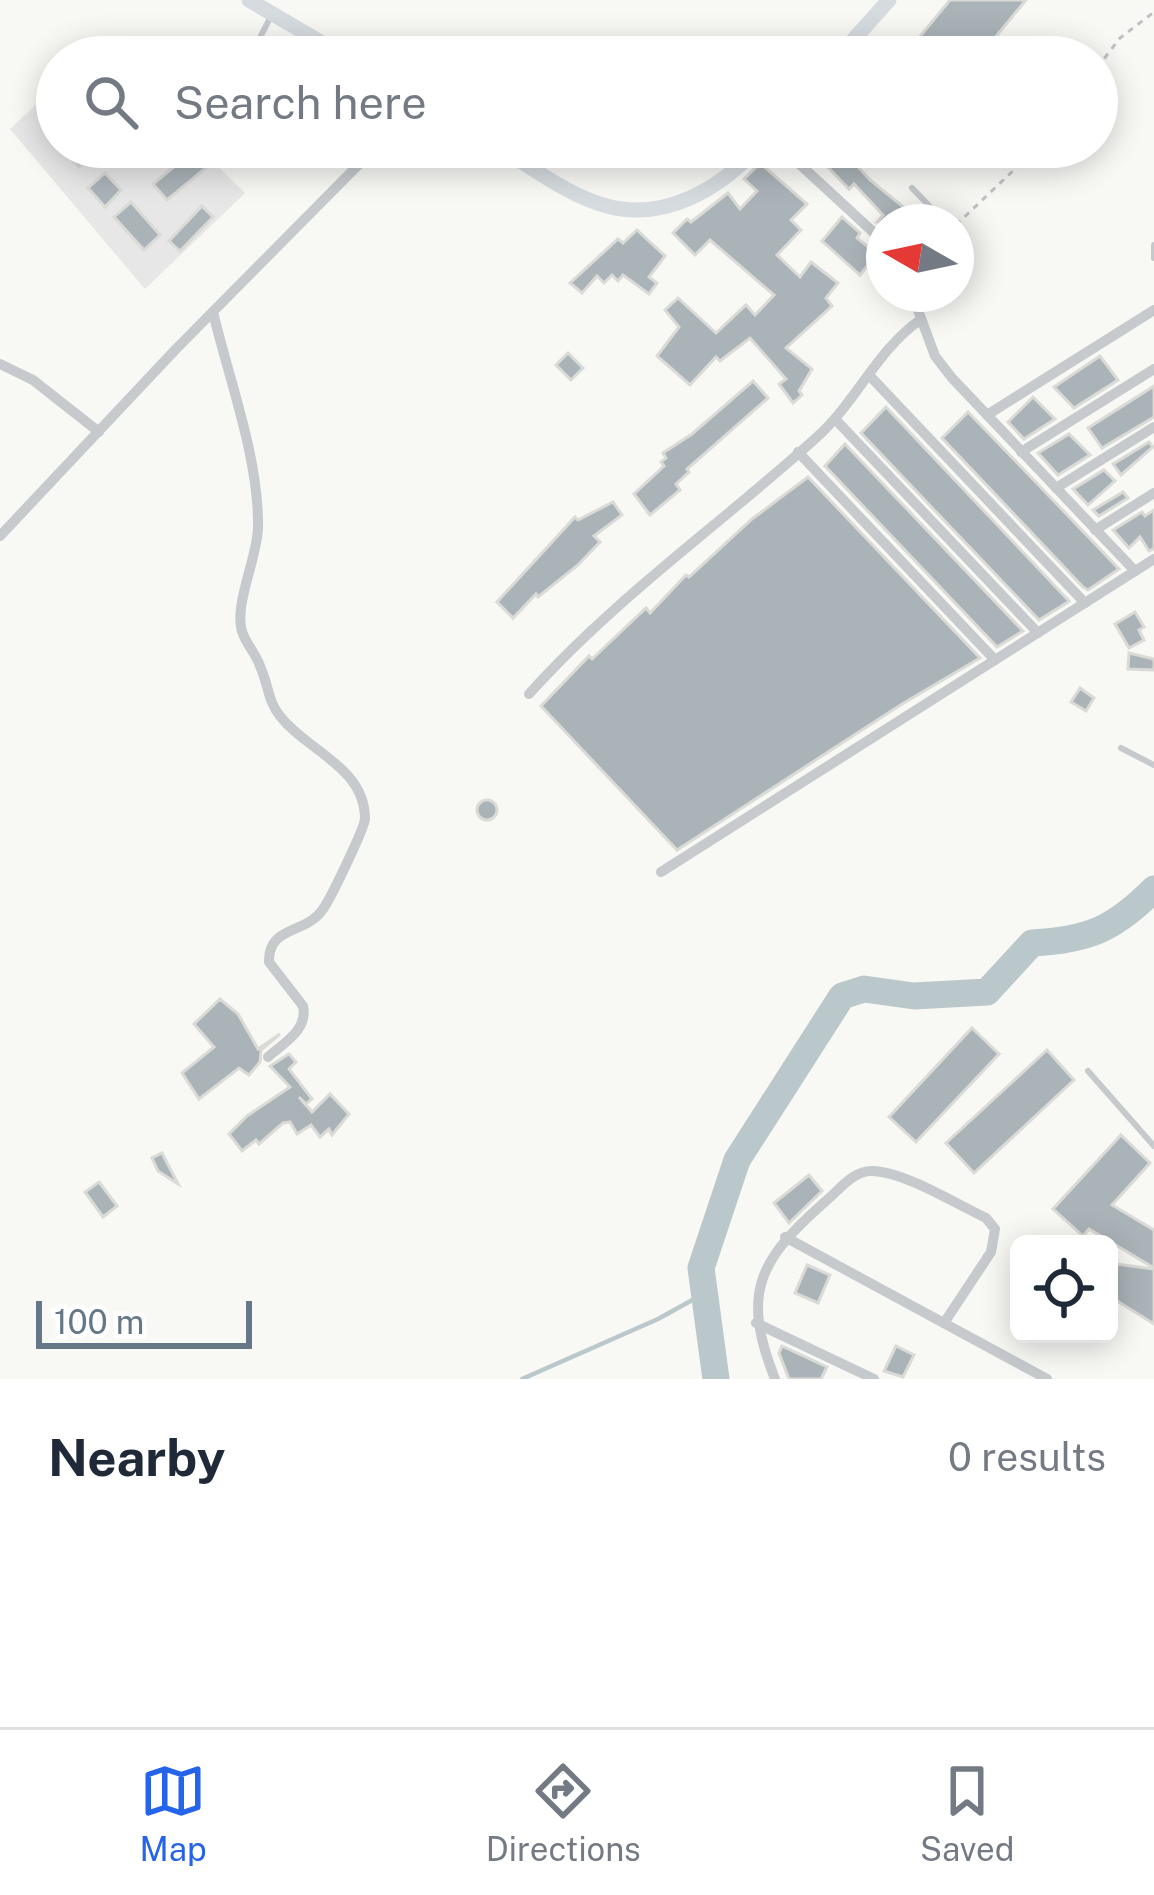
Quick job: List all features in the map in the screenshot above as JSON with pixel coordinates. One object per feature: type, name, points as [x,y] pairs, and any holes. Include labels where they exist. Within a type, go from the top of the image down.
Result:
[{"type":"street","points":[[249,0],[310,36]]},
{"type":"street","points":[[857,36],[889,0]]},
{"type":"street","points":[[0,536],[355,168]]},
{"type":"street","points":[[533,168],[580,196],[608,207],[638,210],[675,204],[740,168]]},
{"type":"street","points":[[804,168],[866,225]]},
{"type":"street","points":[[987,415],[1154,310]]},
{"type":"street","points":[[213,312],[258,500],[256,555],[240,626],[279,716],[340,766],[357,790],[364,811],[361,837],[323,909],[271,943],[269,962],[305,1015],[302,1027],[268,1057]]},
{"type":"street","points":[[918,312],[934,356],[1135,572]]},
{"type":"street","points":[[530,694],[614,606],[835,419],[906,330],[920,320]]},
{"type":"street","points":[[0,364],[33,380],[99,432]]},
{"type":"street","points":[[1021,452],[1154,369]]},
{"type":"street","points":[[869,375],[1085,603]]},
{"type":"street","points":[[835,419],[1038,633]]},
{"type":"street","points":[[1056,488],[1154,427]]},
{"type":"street","points":[[798,452],[995,660]]},
{"type":"street","points":[[1095,530],[1154,493]]},
{"type":"street","points":[[661,872],[1154,559]]},
{"type":"street","points":[[775,1379],[756,1323],[765,1272],[785,1237],[860,1172],[896,1176],[986,1218],[995,1229],[996,1239],[944,1323]]},
{"type":"street","points":[[785,1237],[1047,1379]]},
{"type":"street","points":[[756,1323],[874,1379]]},
{"type":"lane","points":[[261,36],[272,14]]},
{"type":"lane","points":[[912,188],[928,204]]},
{"type":"lane","points":[[1154,245],[1154,258]]},
{"type":"lane","points":[[1121,748],[1154,765]]},
{"type":"lane","points":[[1088,1071],[1154,1146]]},
{"type":"path","points":[[1118,41],[1154,12]]},
{"type":"path","points":[[974,209],[1016,168]]},
{"type":"shaded area","points":[[36,105],[36,160],[10,129]]},
{"type":"shaded area","points":[[43,168],[219,168],[245,193],[145,289]]},
{"type":"building","points":[[950,0],[1026,0],[996,36],[920,36]]},
{"type":"building","points":[[172,168],[206,168],[167,200],[153,184]]},
{"type":"building","points":[[755,168],[766,168],[807,204],[791,220],[801,230],[777,255],[800,277],[811,262],[838,283],[826,298],[832,306],[786,348],[812,369],[799,391],[802,395],[793,403],[779,384],[786,379],[750,338],[720,361],[716,357],[690,385],[657,356],[679,327],[665,310],[678,298],[716,333],[746,305],[755,315],[774,295],[710,240],[695,255],[673,233],[728,193],[740,209],[757,191],[744,179]]},
{"type":"building","points":[[829,168],[859,168],[900,204],[873,204],[854,184],[849,189]]},
{"type":"building","points":[[105,173],[121,190],[105,207],[88,188]]},
{"type":"building","points":[[131,202],[160,235],[144,250],[114,217]]},
{"type":"building","points":[[202,206],[213,217],[180,251],[169,241]]},
{"type":"building","points":[[842,217],[866,245],[866,268],[860,275],[822,241]]},
{"type":"building","points":[[637,230],[665,256],[649,277],[657,283],[649,294],[623,275],[618,281],[612,275],[604,283],[597,276],[582,293],[570,283],[618,239],[623,243]]},
{"type":"building","points":[[568,353],[583,368],[571,380],[556,365]]},
{"type":"building","points":[[1100,356],[1118,380],[1074,408],[1054,387]]},
{"type":"building","points":[[753,381],[768,398],[687,469],[676,484],[680,490],[650,515],[634,494],[664,466],[663,453]]},
{"type":"building","points":[[1154,386],[1154,417],[1102,448],[1088,428]]},
{"type":"building","points":[[1033,397],[1055,419],[1024,439],[1008,422]]},
{"type":"building","points":[[886,407],[1068,602],[1039,620],[861,433]]},
{"type":"building","points":[[968,412],[1119,569],[1088,590],[1083,587],[942,438]]},
{"type":"building","points":[[1069,434],[1090,455],[1058,475],[1038,453]]},
{"type":"building","points":[[1149,442],[1153,447],[1121,475],[1113,464]]},
{"type":"building","points":[[845,444],[1023,631],[997,647],[825,466]]},
{"type":"building","points":[[1104,470],[1115,481],[1088,505],[1073,489]]},
{"type":"building","points":[[808,477],[980,658],[677,850],[541,706],[589,656],[592,659],[646,608],[650,613],[686,575]]},
{"type":"building","points":[[1123,492],[1128,498],[1099,516],[1093,510]]},
{"type":"building","points":[[613,502],[622,515],[594,536],[600,542],[578,565],[538,597],[536,594],[513,618],[497,602],[575,517],[578,520]]},
{"type":"building","points":[[1154,510],[1154,549],[1149,551],[1140,537],[1129,548],[1113,530],[1142,512],[1145,516]]},
{"type":"building","points":[[1135,612],[1144,627],[1139,630],[1144,640],[1129,648],[1115,624]]},
{"type":"building","points":[[1129,653],[1154,659],[1154,670],[1128,669]]},
{"type":"building","points":[[1080,688],[1094,698],[1086,711],[1071,702]]},
{"type":"building","points":[[487,800],[497,810],[487,820],[477,810]]},
{"type":"building","points":[[220,999],[238,1014],[258,1049],[280,1034],[261,1050],[260,1062],[249,1075],[239,1068],[199,1099],[182,1073],[214,1047],[194,1024]]},
{"type":"building","points":[[972,1028],[999,1054],[916,1142],[889,1117]]},
{"type":"building","points":[[1047,1050],[1074,1080],[974,1173],[946,1143]]},
{"type":"building","points":[[289,1054],[296,1062],[289,1069],[312,1099],[306,1104],[299,1097],[312,1112],[330,1094],[349,1114],[332,1135],[329,1129],[320,1137],[311,1125],[297,1134],[290,1122],[283,1123],[259,1144],[256,1140],[242,1151],[229,1134],[290,1087],[270,1066]]},
{"type":"building","points":[[1121,1135],[1150,1163],[1112,1205],[1154,1230],[1154,1268],[1118,1246],[1118,1235],[1099,1235],[1089,1229],[1082,1235],[1053,1209]]},
{"type":"building","points":[[162,1153],[178,1184],[158,1171],[152,1158]]},
{"type":"building","points":[[809,1175],[822,1191],[789,1223],[774,1203]]},
{"type":"building","points":[[99,1182],[117,1206],[103,1217],[85,1192]]},
{"type":"building","points":[[1118,1264],[1154,1269],[1154,1324],[1118,1302]]},
{"type":"building","points":[[807,1265],[830,1275],[818,1303],[795,1293]]},
{"type":"building","points":[[782,1346],[827,1367],[821,1379],[789,1379],[779,1353]]},
{"type":"building","points":[[896,1346],[914,1355],[903,1377],[884,1371]]},
{"type":"waterway","points":[[716,1379],[701,1268],[737,1160],[842,996],[864,989],[914,996],[987,992],[1032,943],[1099,930],[1154,889]]},
{"type":"waterway","points":[[522,1379],[705,1293]]}]
